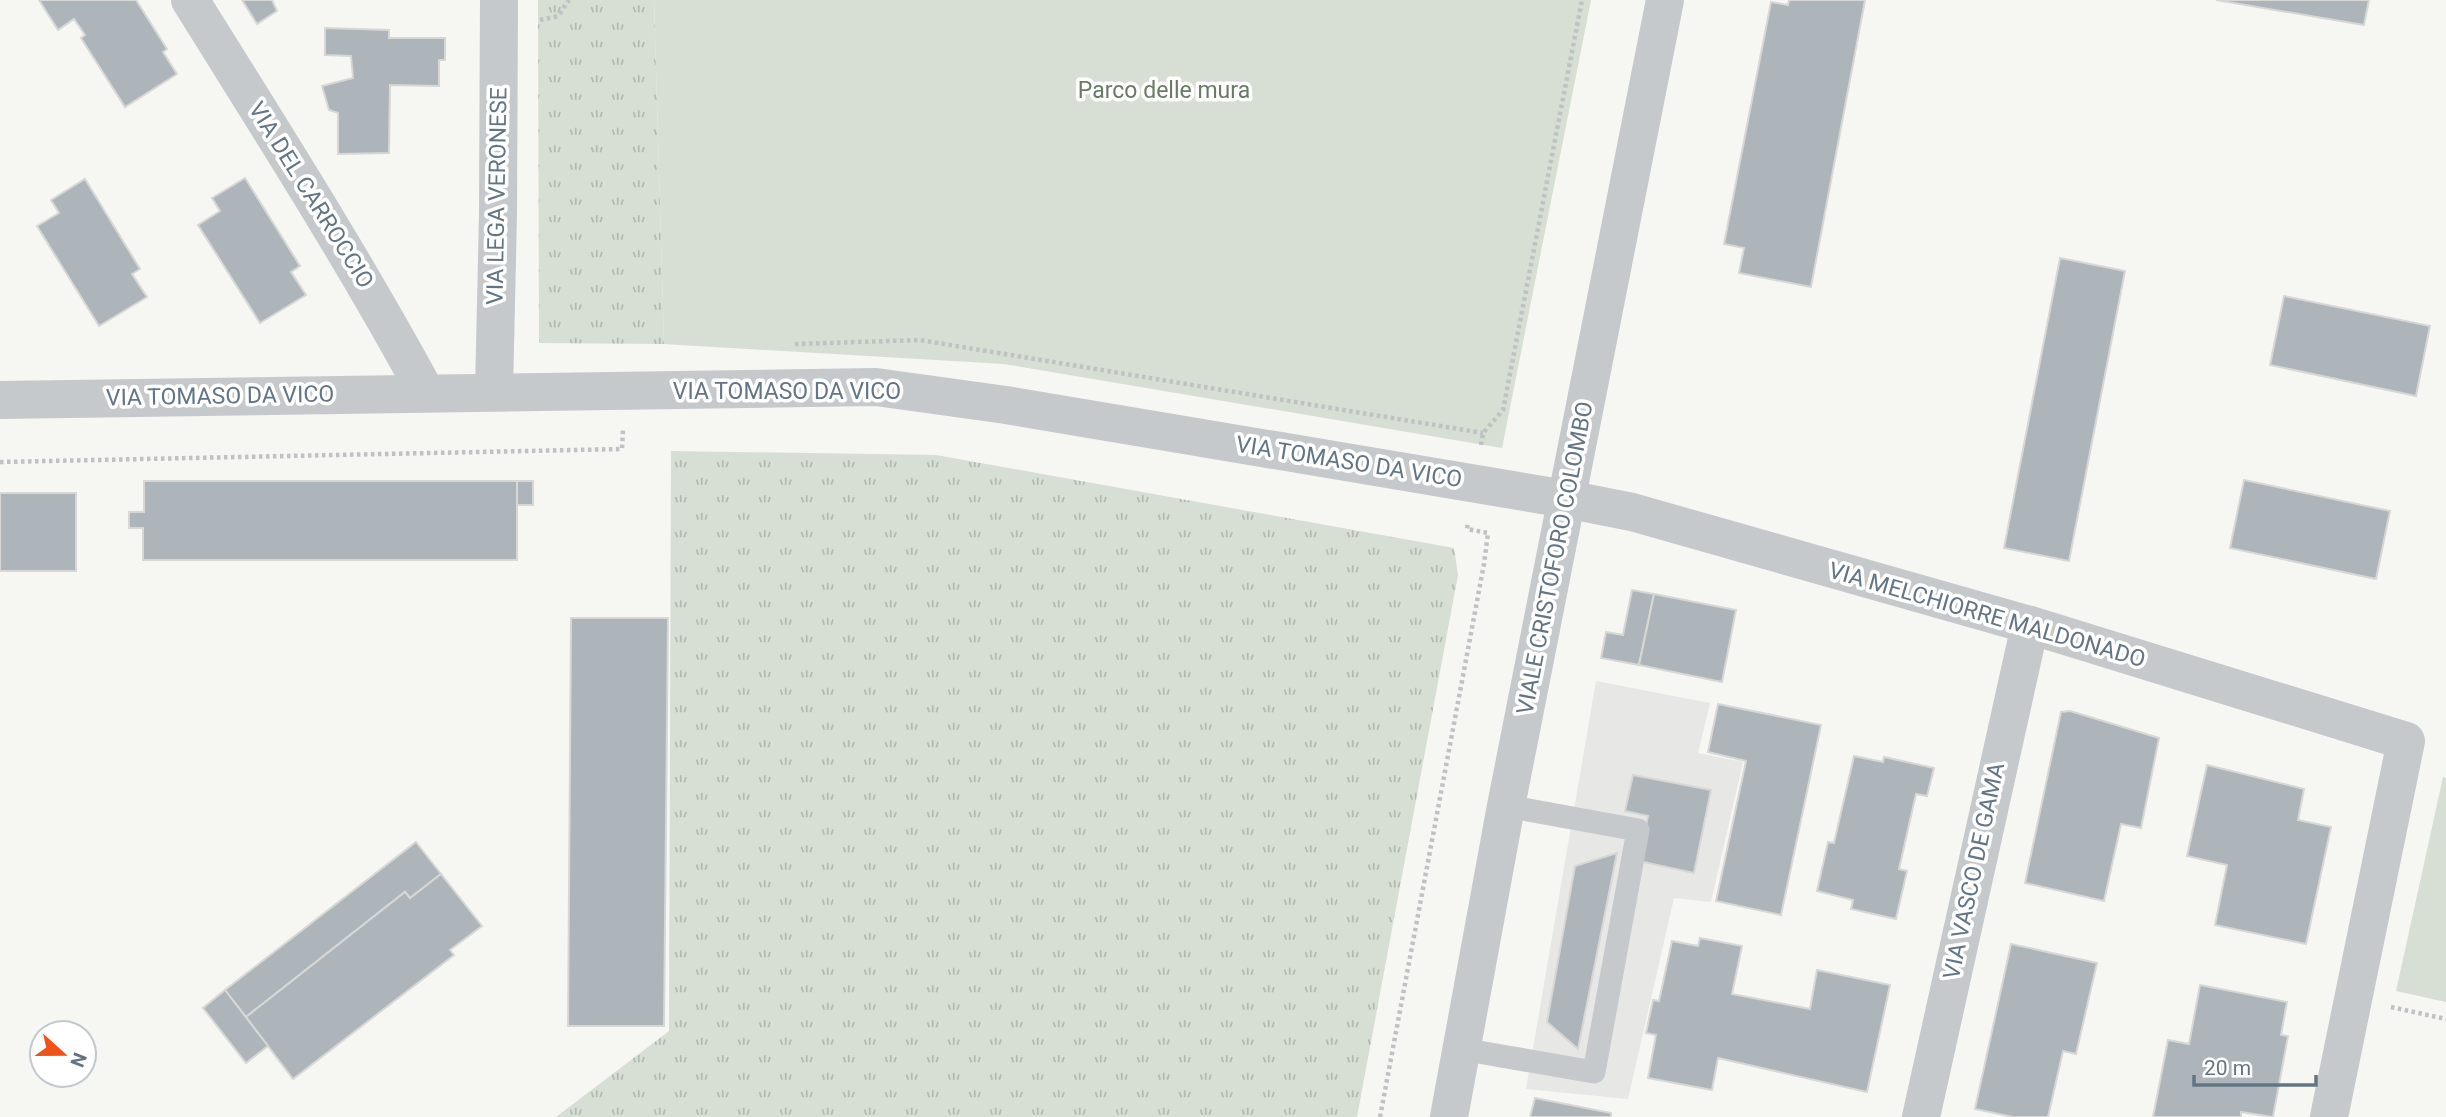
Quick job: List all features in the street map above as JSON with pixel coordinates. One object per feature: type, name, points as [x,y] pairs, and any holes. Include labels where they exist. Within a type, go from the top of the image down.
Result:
[{"type":"street","name":"VIA DEL CARROCCIO","points":[[190,0],[348,254],[426,393]]},
{"type":"street","name":"VIA LEGA VERONESE","points":[[494,392],[499,0]]},
{"type":"street","name":"VIALE CRISTOFORO COLOMBO","points":[[1449,1117],[1506,806],[1665,0]]},
{"type":"street","name":"VIA TOMASO DA VICO","points":[[0,400],[876,387],[1006,405],[1566,499]]},
{"type":"street","name":"VIA MELCHIORRE MALDONADO","points":[[1566,499],[1632,512],[2029,625],[2406,741],[2329,1117]]},
{"type":"street","name":"VIA VASCO DE GAMA","points":[[1921,1117],[2029,625]]},
{"type":"lane","points":[[1461,1049],[1594,1072],[1602,1032],[1638,830],[1506,806]]},
{"type":"path","points":[[535,21],[558,16],[569,0]]},
{"type":"path","points":[[1483,433],[1503,411],[1582,0]]},
{"type":"path","points":[[0,462],[622,449]]},
{"type":"path","points":[[1380,1117],[1484,564],[1488,533],[1467,528]]},
{"type":"path","points":[[2383,1005],[2446,1019]]},
{"type":"shaded area","points":[[1596,681],[1710,703],[1698,753],[1743,762],[1711,902],[1674,898],[1628,1099],[1526,1089]]},
{"type":"green space","points":[[538,0],[654,0],[664,344],[539,343]]},
{"type":"green space","name":"Parco delle mura","points":[[654,0],[1591,0],[1502,448],[1004,364],[664,344]]},
{"type":"green space","points":[[671,451],[936,455],[1454,548],[1458,575],[1357,1117],[556,1117],[669,1031]]},
{"type":"green space","points":[[2443,777],[2446,778],[2446,1002],[2396,991]]},
{"type":"building","points":[[39,0],[136,0],[167,49],[163,52],[177,74],[125,107],[81,38],[85,35],[74,19],[58,30]]},
{"type":"building","points":[[242,0],[272,0],[277,11],[257,24]]},
{"type":"building","points":[[1789,0],[1865,0],[1811,287],[1739,273],[1744,248],[1724,244],[1771,2],[1788,5]]},
{"type":"building","points":[[2216,0],[2369,0],[2364,25]]},
{"type":"building","points":[[325,28],[389,30],[389,38],[445,38],[445,60],[439,60],[439,86],[390,85],[389,153],[338,154],[338,113],[329,110],[322,86],[353,78],[351,56],[325,55]]},
{"type":"building","points":[[245,178],[300,266],[291,272],[306,295],[260,323],[198,225],[220,211],[212,198]]},
{"type":"building","points":[[85,179],[140,269],[132,274],[147,297],[99,326],[37,226],[59,213],[51,200]]},
{"type":"building","points":[[2060,258],[2125,271],[2069,561],[2004,548]]},
{"type":"building","points":[[2284,296],[2430,326],[2416,396],[2270,365]]},
{"type":"building","points":[[2244,480],[2390,511],[2376,579],[2230,548]]},
{"type":"building","points":[[144,481],[517,481],[517,560],[143,560],[143,528],[129,528],[129,512],[144,512]]},
{"type":"building","points":[[517,481],[533,481],[533,505],[517,505]]},
{"type":"building","points":[[0,493],[76,493],[76,571],[0,571]]},
{"type":"building","points":[[1632,590],[1654,594],[1639,665],[1601,658],[1606,632],[1623,635]]},
{"type":"building","points":[[1654,594],[1736,610],[1722,682],[1639,665]]},
{"type":"building","points":[[571,618],[668,618],[664,1026],[568,1026]]},
{"type":"building","points":[[1718,704],[1821,725],[1781,915],[1716,901],[1746,761],[1708,752]]},
{"type":"building","points":[[2070,711],[2159,738],[2141,828],[2121,824],[2104,901],[2025,883],[2061,712]]},
{"type":"building","points":[[1854,756],[1883,762],[1884,757],[1934,768],[1927,796],[1916,794],[1899,869],[1907,871],[1896,919],[1851,909],[1853,900],[1817,891],[1828,842],[1834,843]]},
{"type":"building","points":[[2207,765],[2304,789],[2298,820],[2331,827],[2306,944],[2215,925],[2227,865],[2187,856]]},
{"type":"building","points":[[1633,775],[1711,790],[1694,873],[1639,861],[1648,816],[1625,811]]},
{"type":"building","points":[[416,842],[441,874],[410,898],[405,892],[246,1017],[225,990]]},
{"type":"building","points":[[1617,853],[1578,1049],[1547,1022],[1575,866]]},
{"type":"building","points":[[441,874],[482,926],[450,950],[454,955],[293,1079],[246,1017],[405,892],[410,898]]},
{"type":"building","points":[[1700,938],[1742,946],[1732,994],[1810,1009],[1817,970],[1890,985],[1867,1092],[1718,1058],[1712,1090],[1648,1078],[1656,1035],[1646,1033],[1653,1000],[1659,1001],[1672,941],[1698,946]]},
{"type":"building","points":[[2011,944],[2097,963],[2076,1054],[2063,1051],[2048,1117],[2013,1117],[1975,1109]]},
{"type":"building","points":[[2200,985],[2287,1002],[2281,1035],[2288,1036],[2273,1117],[2241,1112],[2241,1117],[2153,1117],[2168,1040],[2189,1044]]},
{"type":"building","points":[[225,990],[268,1046],[246,1063],[203,1008]]},
{"type":"building","points":[[1535,1098],[1611,1113],[1611,1117],[1530,1117]]}]
